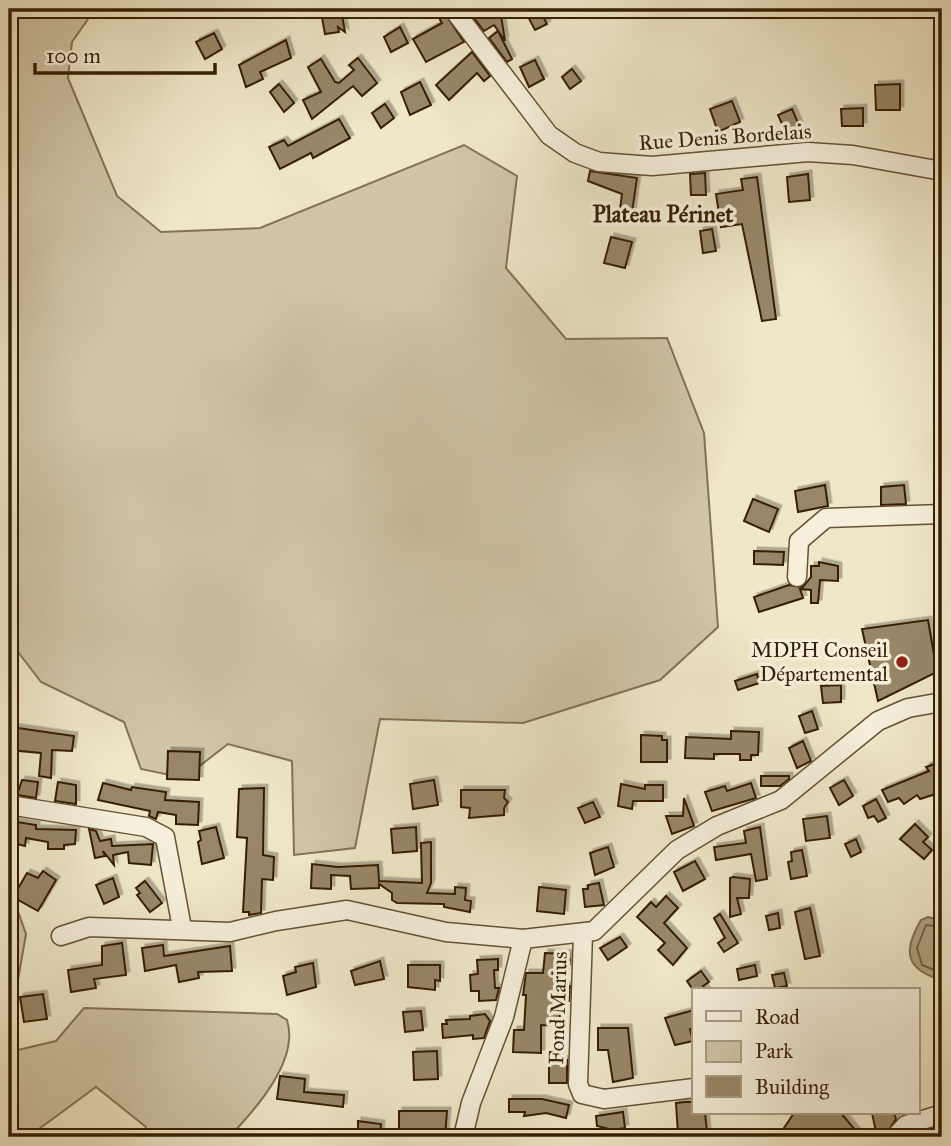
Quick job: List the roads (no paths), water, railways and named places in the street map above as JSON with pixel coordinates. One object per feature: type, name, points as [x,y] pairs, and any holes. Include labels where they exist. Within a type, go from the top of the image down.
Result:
[{"type":"street","name":"Rue Denis Bordelais","points":[[453,9],[549,135],[575,153],[599,162],[652,166],[808,152],[853,155],[942,171]]},
{"type":"street","points":[[797,577],[800,537],[824,519],[942,514]]},
{"type":"street","points":[[61,936],[89,927],[182,928],[230,932],[276,921],[347,910],[446,932],[523,939],[583,934],[606,923],[677,850],[717,826],[781,800],[864,729],[908,708],[942,702]]},
{"type":"street","points":[[9,806],[146,827],[165,837],[182,928]]},
{"type":"street","name":"Fond Marius","points":[[583,934],[578,1084],[582,1094],[604,1099],[692,1088]]},
{"type":"street","points":[[463,1137],[471,1103],[503,1017],[523,939]]},
{"type":"street","points":[[895,1137],[906,1125],[942,1114]]},
{"type":"water","points":[[928,917],[942,921],[942,980],[921,971],[911,958],[911,941],[915,931],[921,920]]},
{"type":"place","name":"MDPH Conseil Départemental","points":[[902,662]]},
{"type":"district","name":"Plateau Périnet","points":[[663,214]]}]
